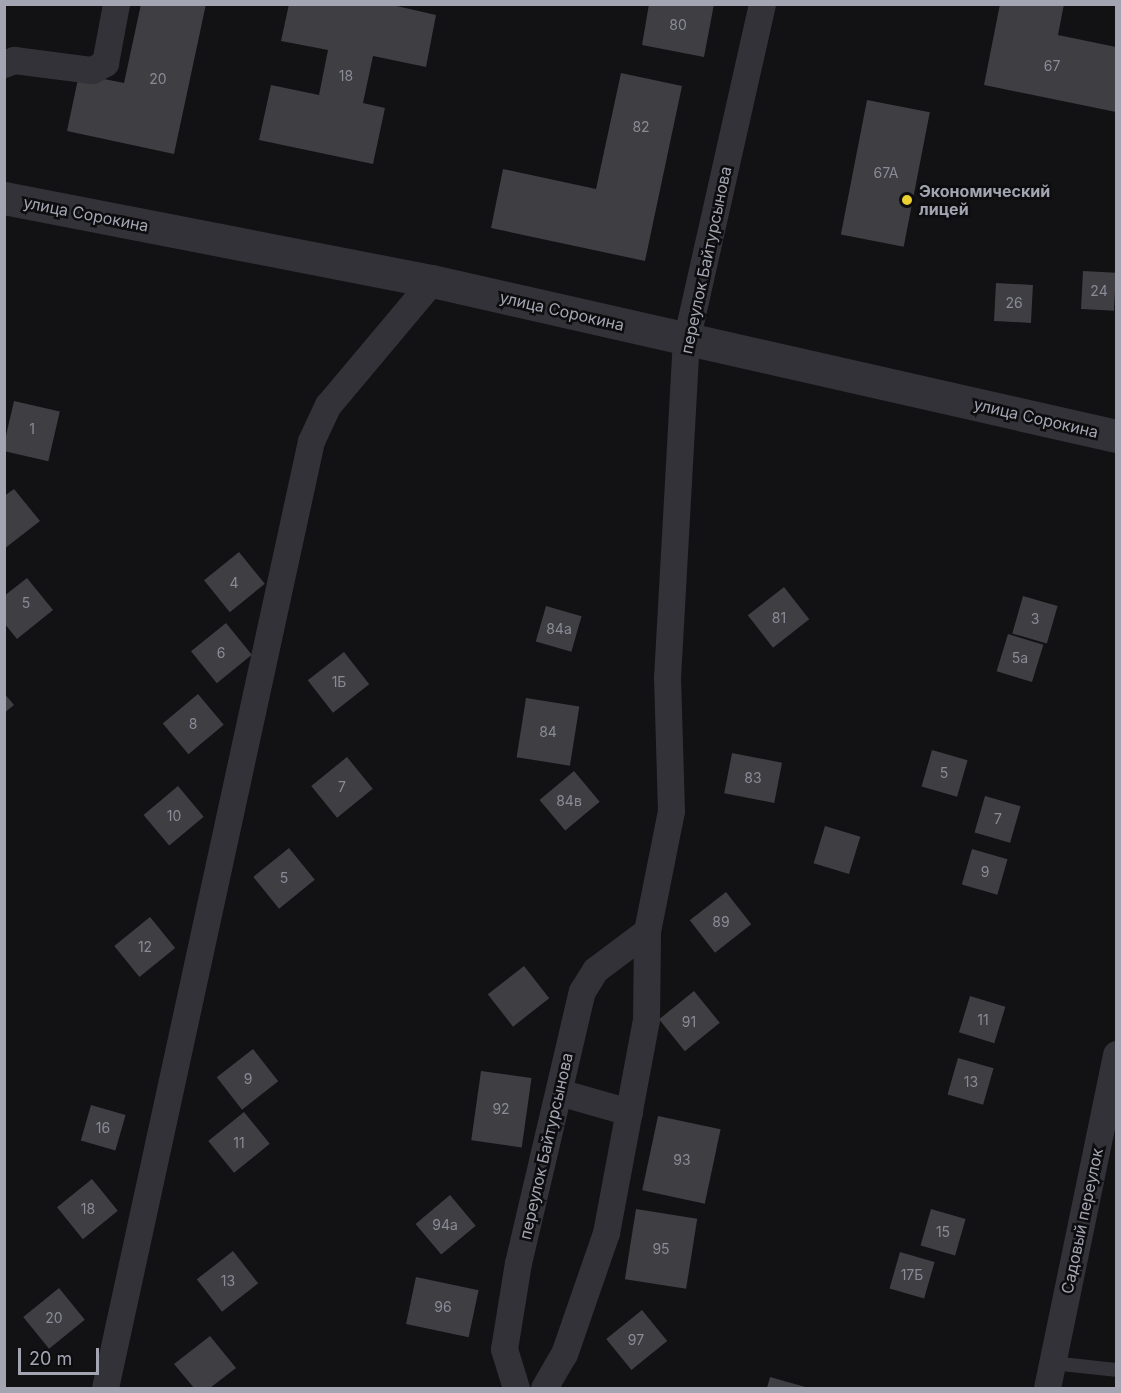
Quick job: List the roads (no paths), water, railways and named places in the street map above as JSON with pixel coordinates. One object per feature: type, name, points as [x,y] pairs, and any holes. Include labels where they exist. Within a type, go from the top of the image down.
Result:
[{"type":"street","points":[[4,64],[14,60],[92,70],[105,63],[116,4]]},
{"type":"street","name":"переулок Байтурсынова","points":[[544,1389],[564,1354],[606,1233],[646,1019],[647,931],[670,811],[667,678],[686,340],[762,4]]},
{"type":"street","name":"улица Сорокина","points":[[4,198],[432,281],[1116,436]]},
{"type":"street","points":[[105,1389],[311,441],[328,405],[432,281]]},
{"type":"street","name":"переулок Байтурсынова","points":[[516,1389],[504,1349],[518,1263],[582,991],[595,970],[647,931]]},
{"type":"street","name":"Садовый переулок","points":[[1047,1389],[1116,1054]]},
{"type":"street","points":[[559,1092],[629,1112]]},
{"type":"lane","points":[[1052,1362],[1116,1370]]},
{"type":"place","name":"Экономический лицей","points":[[907,200]]}]
